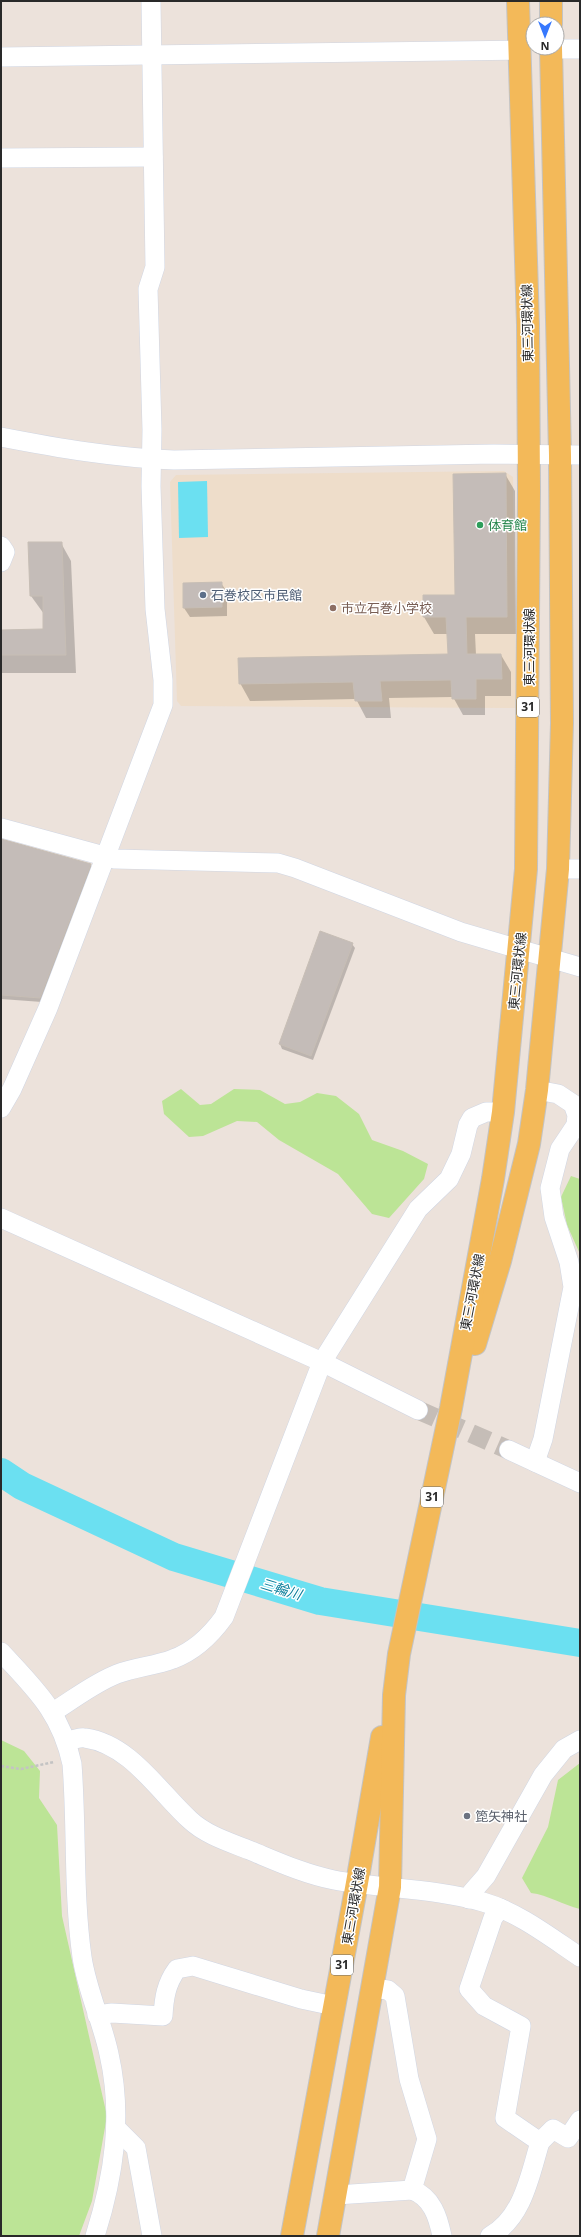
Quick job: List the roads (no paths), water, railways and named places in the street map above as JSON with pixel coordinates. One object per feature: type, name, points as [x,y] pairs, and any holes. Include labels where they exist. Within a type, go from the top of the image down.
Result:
[{"type":"main road","name":"東三河環状線","points":[[328,2236],[390,1887],[394,1695],[399,1654],[450,1408],[481,1244],[503,1112],[520,948],[526,869],[528,725],[528,325],[518,1]]},
{"type":"main road","points":[[551,1],[551,16]]},
{"type":"main road","name":"東三河環状線","points":[[450,1408],[475,1342],[500,1261],[529,1144],[537,1090],[558,869],[570,455],[551,56]]},
{"type":"main road","name":"東三河環状線","points":[[292,2236],[357,1883],[383,1731],[394,1695]]},
{"type":"street","points":[[1,1108],[12,1089],[48,1008],[103,858],[163,705],[164,680],[156,609],[150,486],[151,459],[148,289],[155,267],[150,1]]},
{"type":"street","points":[[565,49],[580,49]]},
{"type":"street","points":[[1,57],[520,50]]},
{"type":"street","points":[[1,158],[153,157]]},
{"type":"street","points":[[1,437],[62,449],[151,459],[570,455]]},
{"type":"street","points":[[1,546],[5,552],[1,562]]},
{"type":"street","points":[[1,828],[103,858],[278,863],[295,868],[461,932],[520,948],[580,968]]},
{"type":"street","points":[[558,869],[580,869]]},
{"type":"street","points":[[534,1462],[543,1439],[572,1287],[569,1262],[554,1217],[550,1188],[560,1149],[576,1126],[577,1115],[572,1104],[558,1094],[537,1090]]},
{"type":"street","points":[[53,1712],[99,1682],[119,1673],[173,1660],[189,1652],[212,1635],[224,1617],[322,1362],[418,1210],[449,1179],[461,1154],[468,1125],[472,1118],[486,1112],[503,1112]]},
{"type":"street","points":[[1,1218],[322,1362],[418,1410]]},
{"type":"street","points":[[509,1450],[580,1483]]},
{"type":"street","points":[[1,1652],[53,1712],[67,1742],[72,1764],[74,1792],[76,1909],[82,1960],[109,2053],[116,2090],[117,2129],[111,2175],[95,2236]]},
{"type":"street","points":[[67,1742],[83,1738],[101,1742],[120,1754],[148,1774],[190,1821],[218,1838],[300,1870],[333,1880],[469,1899],[500,1908],[535,1928],[580,1957]]},
{"type":"street","points":[[469,1899],[472,1892],[486,1876],[543,1775],[564,1749],[580,1740]]},
{"type":"street","points":[[500,1908],[493,1918],[469,1989],[484,2006],[521,2026],[504,2118],[540,2142]]},
{"type":"street","points":[[97,2015],[112,2013],[163,2016],[164,1996],[168,1982],[177,1969],[193,1966],[301,1999],[334,2006]]},
{"type":"street","points":[[372,1988],[388,1990],[395,1996],[409,2079],[427,2139],[412,2190]]},
{"type":"street","points":[[490,2236],[511,2218],[524,2194],[540,2142],[553,2129],[568,2138],[580,2120]]},
{"type":"street","points":[[117,2129],[136,2148],[152,2236]]},
{"type":"street","points":[[336,2195],[412,2190],[421,2193],[431,2204],[442,2236]]},
{"type":"water","points":[[207,481],[208,537],[179,538],[178,482]]},
{"type":"waterway","name":"三輪川","points":[[1,1472],[22,1486],[174,1557],[320,1601],[580,1643]]},
{"type":"tunnel","points":[[418,1410],[509,1450]]},
{"type":"place","name":"体育館","points":[[480,525]]},
{"type":"place","name":"石巻校区市民館","points":[[203,595]]},
{"type":"place","name":"市立石巻小学校","points":[[333,608]]},
{"type":"place","name":"箆矢神社","points":[[467,1816]]}]
